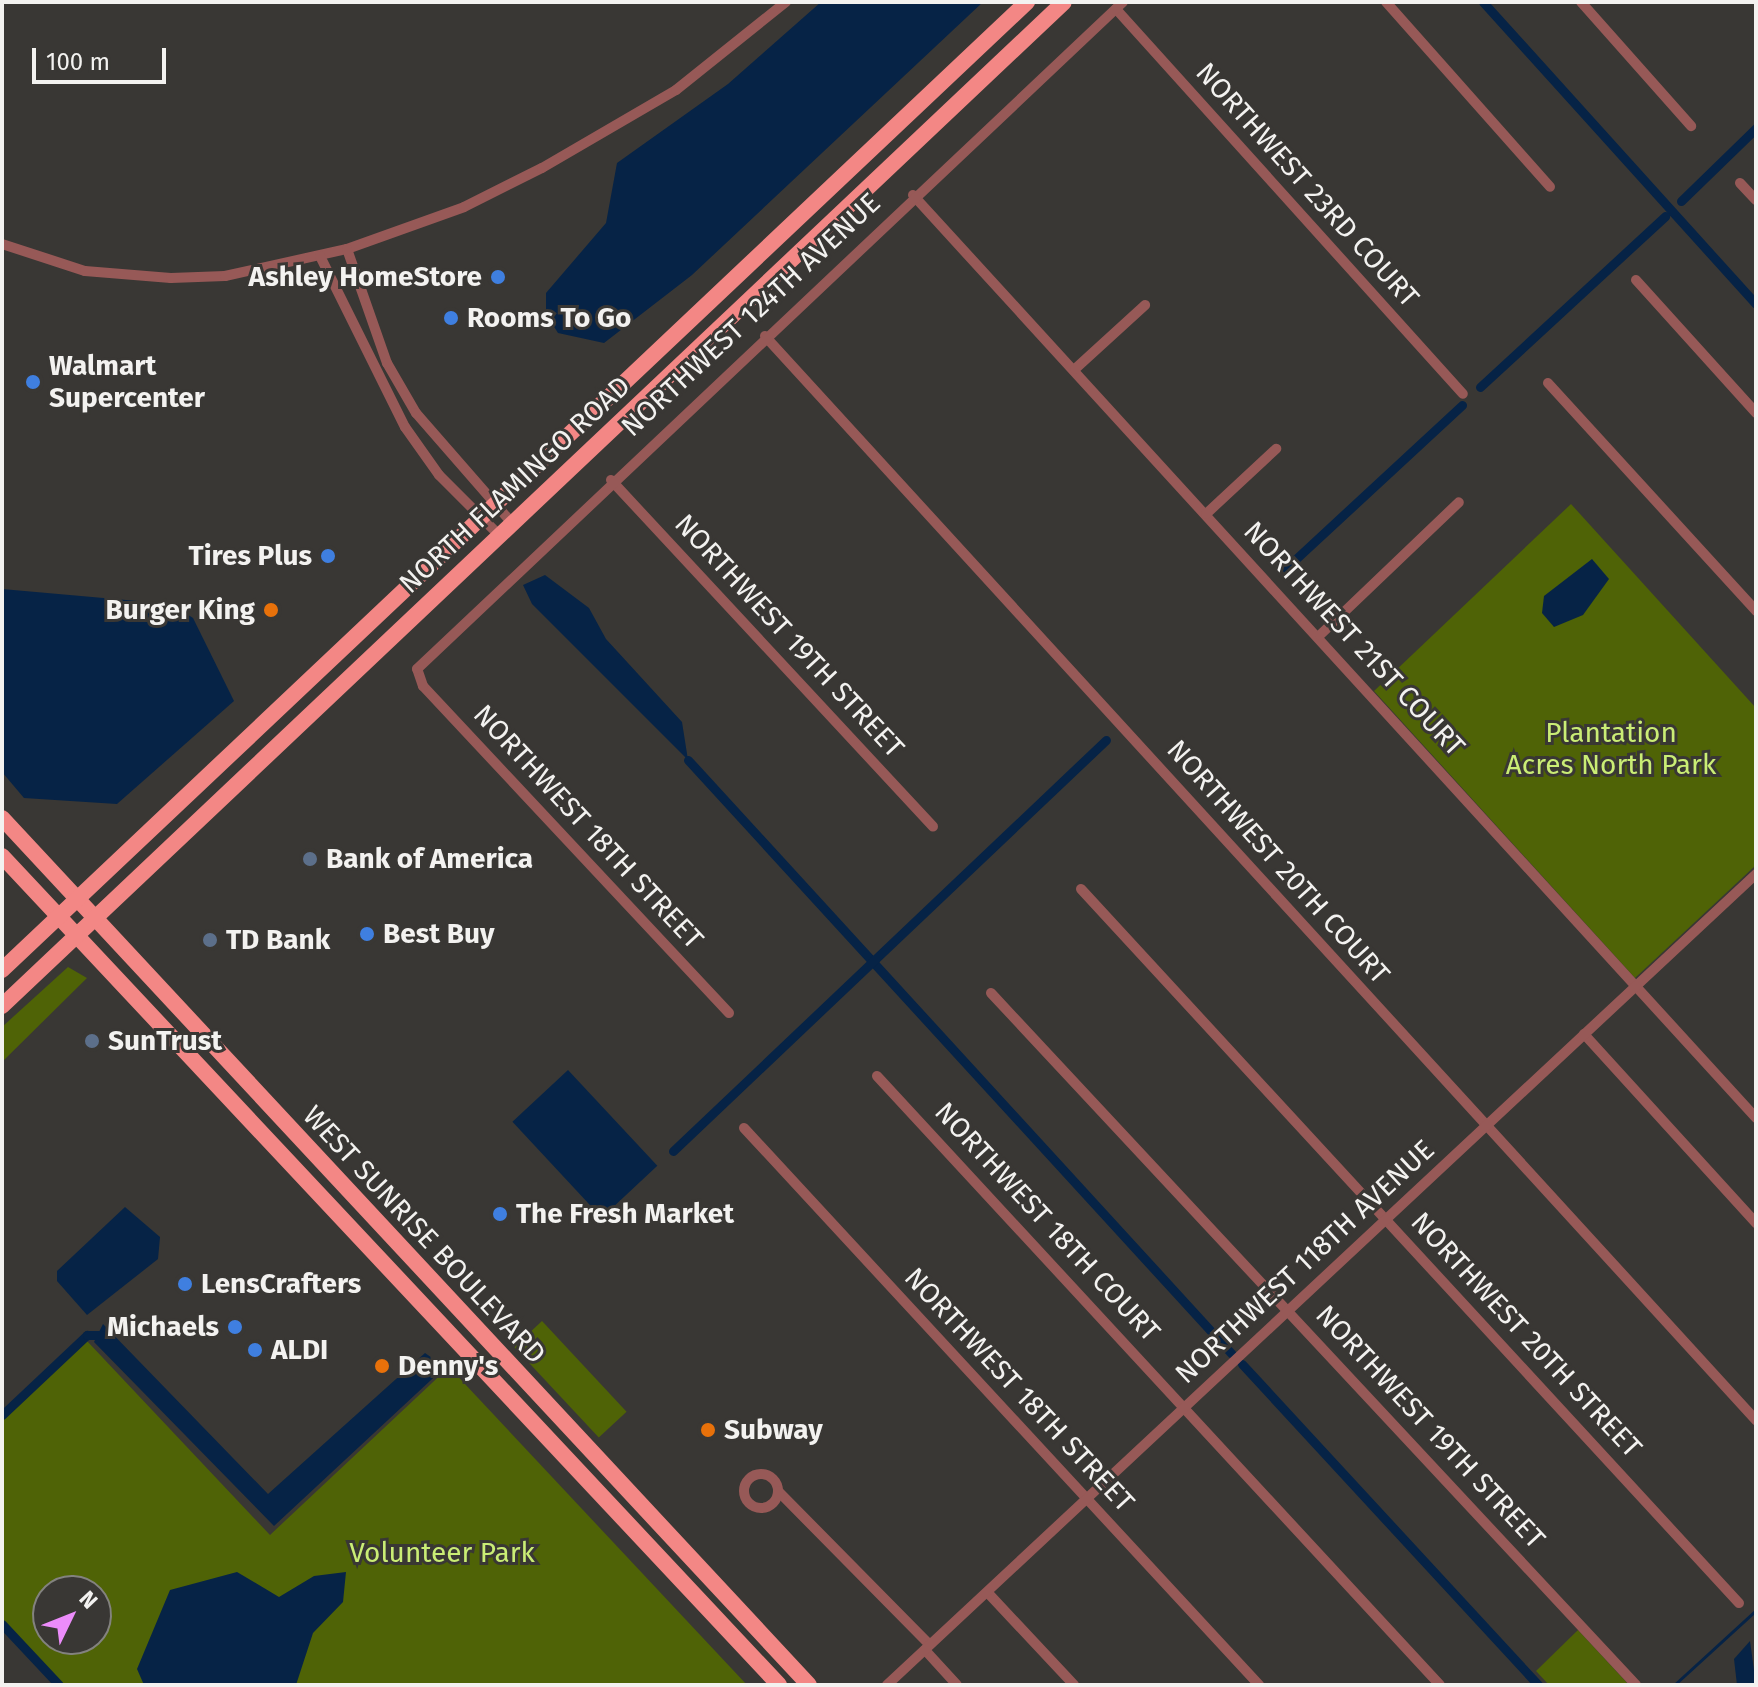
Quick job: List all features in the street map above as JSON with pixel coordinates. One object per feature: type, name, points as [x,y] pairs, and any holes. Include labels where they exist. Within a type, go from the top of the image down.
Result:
[{"type":"highway","name":"NORTH FLAMINGO ROAD","points":[[2,970],[1027,2]]},
{"type":"highway","name":"NORTH FLAMINGO ROAD","points":[[2,1006],[1064,2]]},
{"type":"highway","name":"WEST SUNRISE BOULEVARD","points":[[2,818],[809,1685]]},
{"type":"highway","name":"WEST SUNRISE BOULEVARD","points":[[2,856],[779,1685]]},
{"type":"street","points":[[2,244],[85,271],[171,278],[225,276],[347,249],[464,207],[542,168],[676,90],[786,2]]},
{"type":"street","points":[[1386,2],[1550,187]]},
{"type":"street","points":[[1581,2],[1691,126]]},
{"type":"street","name":"NORTHWEST 124TH AVENUE","points":[[417,669],[611,480],[1120,5]]},
{"type":"street","name":"NORTHWEST 23RD COURT","points":[[1120,5],[1463,394]]},
{"type":"street","points":[[1740,183],[1756,200]]},
{"type":"street","name":"NORTHWEST 21ST COURT","points":[[913,195],[1320,635],[1756,1118]]},
{"type":"street","points":[[347,249],[394,376],[416,413],[512,523]]},
{"type":"street","points":[[320,256],[405,427],[480,518],[499,535]]},
{"type":"street","points":[[1636,280],[1756,413]]},
{"type":"street","points":[[1075,369],[1145,305]]},
{"type":"street","name":"NORTHWEST 20TH COURT","points":[[765,336],[1756,1420]]},
{"type":"street","points":[[1548,383],[1756,611]]},
{"type":"street","points":[[1206,514],[1276,449]]},
{"type":"street","name":"NORTHWEST 19TH STREET","points":[[611,480],[933,826]]},
{"type":"street","points":[[1320,635],[1459,502]]},
{"type":"street","name":"NORTHWEST 18TH STREET","points":[[417,669],[423,686],[729,1013]]},
{"type":"street","name":"NORTHWEST 118TH AVENUE","points":[[887,1685],[1756,874]]},
{"type":"street","name":"NORTHWEST 20TH STREET","points":[[1081,889],[1739,1603]]},
{"type":"street","name":"NORTHWEST 19TH STREET","points":[[991,993],[1636,1685]]},
{"type":"street","points":[[1584,1034],[1756,1223]]},
{"type":"street","name":"NORTHWEST 18TH COURT","points":[[877,1076],[1440,1685]]},
{"type":"street","name":"NORTHWEST 18TH STREET","points":[[744,1128],[1259,1685]]},
{"type":"street","points":[[778,1491],[928,1648],[957,1685]]},
{"type":"street","points":[[988,1593],[1074,1685]]},
{"type":"green space","name":"Plantation Acres North Park","points":[[1571,504],[1756,708],[1756,865],[1635,978],[1374,691]]},
{"type":"green space","points":[[68,967],[87,978],[2,1062],[2,1027]]},
{"type":"green space","points":[[542,1321],[627,1412],[599,1438],[514,1347]]},
{"type":"green space","name":"Volunteer Park","points":[[87,1341],[270,1535],[449,1367],[747,1685],[63,1685],[34,1655],[112,1655],[112,1575],[32,1575],[32,1652],[2,1621],[2,1421]]},
{"type":"green space","points":[[1578,1630],[1629,1685],[1549,1685],[1536,1671]]},
{"type":"water","points":[[821,2],[983,2],[692,275],[604,343],[558,333],[546,314],[546,293],[606,223],[617,163],[728,84]]},
{"type":"water","points":[[1592,559],[1609,579],[1583,615],[1554,627],[1542,613],[1544,596]]},
{"type":"water","points":[[545,575],[589,608],[606,639],[682,722],[688,760],[532,604],[523,585]]},
{"type":"water","points":[[2,589],[171,604],[193,618],[234,701],[117,804],[24,798],[2,772]]},
{"type":"water","points":[[568,1070],[657,1166],[602,1218],[512,1122]]},
{"type":"water","points":[[125,1207],[160,1237],[158,1259],[87,1315],[57,1281],[57,1271]]},
{"type":"water","points":[[103,1324],[268,1494],[425,1353],[445,1367],[274,1526],[94,1342]]},
{"type":"water","points":[[237,1572],[279,1597],[314,1576],[346,1572],[343,1602],[313,1633],[296,1685],[144,1685],[137,1669],[170,1590]]},
{"type":"water","points":[[1750,1641],[1756,1685],[1737,1685],[1734,1659]]},
{"type":"waterway","points":[[1483,2],[1756,304]]},
{"type":"waterway","points":[[1681,201],[1756,128]]},
{"type":"waterway","points":[[1480,387],[1665,216]]},
{"type":"waterway","points":[[1286,568],[1462,405]]},
{"type":"waterway","points":[[673,1151],[1106,740]]},
{"type":"waterway","points":[[688,760],[1232,1354]]},
{"type":"waterway","points":[[2,1415],[87,1335],[102,1335]]},
{"type":"waterway","points":[[1242,1364],[1538,1685]]},
{"type":"waterway","points":[[1674,1685],[1756,1610]]},
{"type":"waterway","points":[[2,1624],[59,1685]]},
{"type":"place","name":"Ashley HomeStore","points":[[498,277]]},
{"type":"place","name":"Rooms To Go","points":[[451,318]]},
{"type":"place","name":"Walmart Supercenter","points":[[33,382]]},
{"type":"place","name":"Tires Plus","points":[[328,556]]},
{"type":"place","name":"Burger King","points":[[271,610]]},
{"type":"place","name":"Bank of America","points":[[310,859]]},
{"type":"place","name":"Best Buy","points":[[367,934]]},
{"type":"place","name":"TD Bank","points":[[210,940]]},
{"type":"place","name":"SunTrust","points":[[92,1041]]},
{"type":"place","name":"The Fresh Market","points":[[500,1214]]},
{"type":"place","name":"LensCrafters","points":[[185,1284]]},
{"type":"place","name":"Michaels","points":[[235,1327]]},
{"type":"place","name":"ALDI","points":[[255,1350]]},
{"type":"place","name":"Denny's","points":[[382,1366]]},
{"type":"place","name":"Subway","points":[[708,1430]]}]
